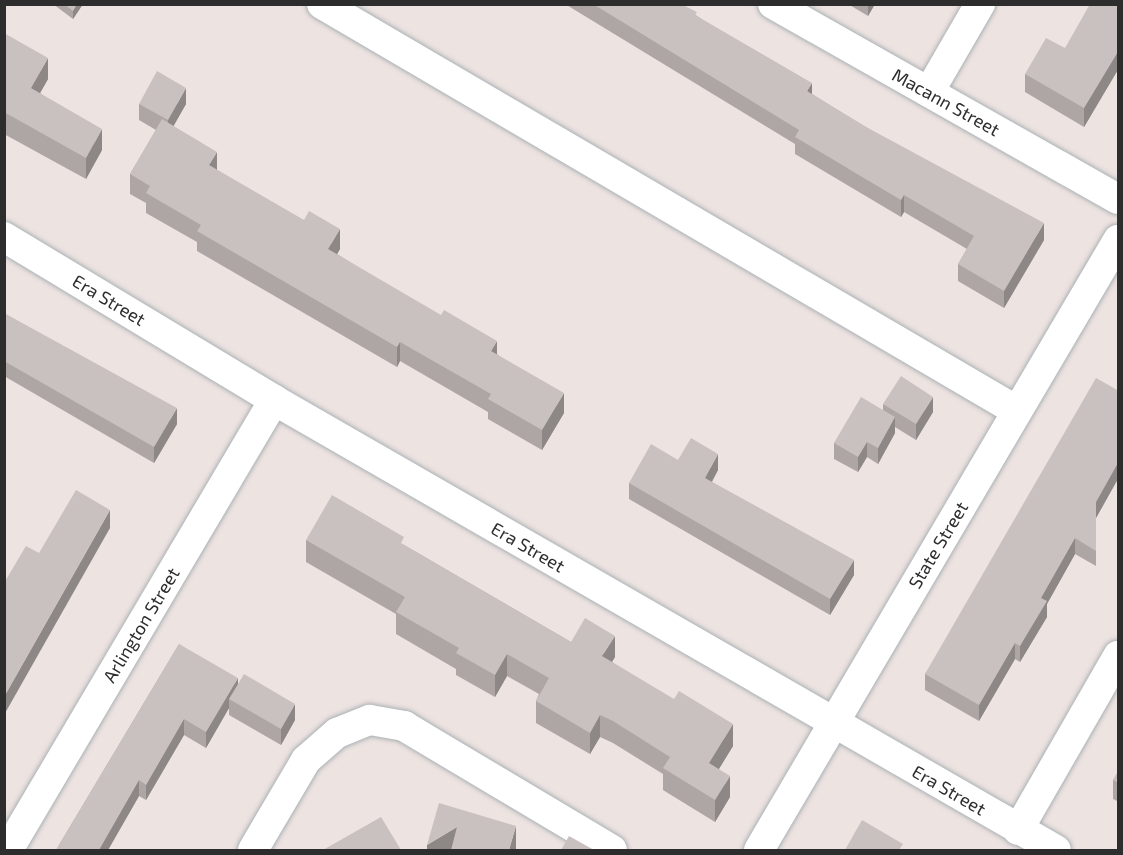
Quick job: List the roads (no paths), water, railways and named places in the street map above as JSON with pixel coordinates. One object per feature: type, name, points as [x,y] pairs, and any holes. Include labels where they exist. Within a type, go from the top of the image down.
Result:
[{"type":"street","points":[[322,4],[1017,411]]},
{"type":"street","name":"Macann Street","points":[[773,4],[1119,199]]},
{"type":"street","points":[[929,92],[980,4]]},
{"type":"street","name":"Era Street","points":[[4,237],[274,400],[1056,850]]},
{"type":"street","name":"State Street","points":[[759,850],[1119,240]]},
{"type":"street","name":"Arlington Street","points":[[8,850],[274,400]]},
{"type":"street","points":[[1018,830],[1119,656]]},
{"type":"street","points":[[253,850],[306,760],[337,733],[370,720],[404,726],[612,850]]}]
